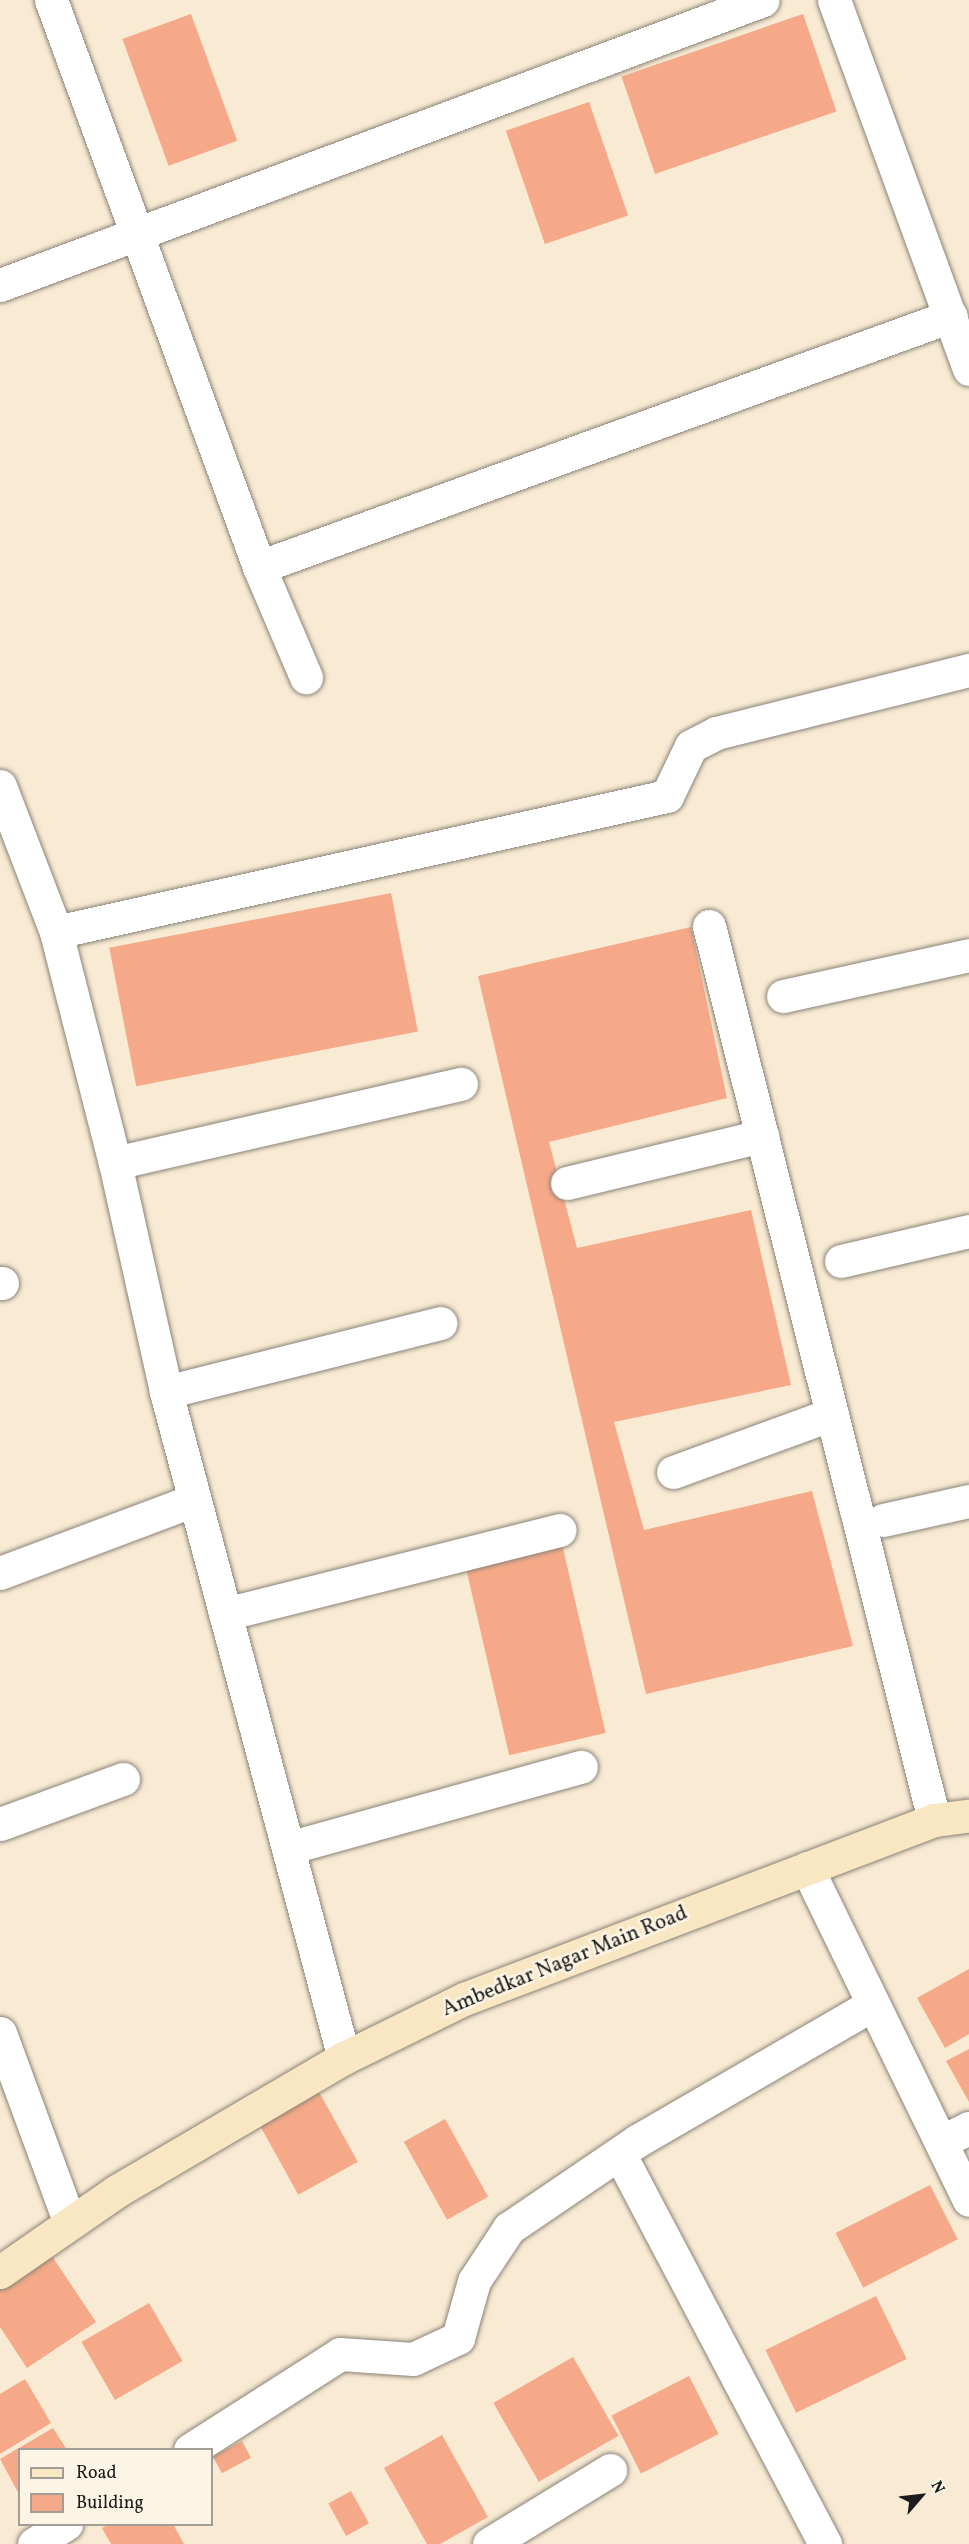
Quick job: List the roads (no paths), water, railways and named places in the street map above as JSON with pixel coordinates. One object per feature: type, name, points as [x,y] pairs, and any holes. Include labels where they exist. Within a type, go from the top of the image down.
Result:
[{"type":"street","points":[[51,0],[135,234],[260,567],[306,677]]},
{"type":"street","points":[[0,285],[763,0]]},
{"type":"street","points":[[834,0],[969,369]]},
{"type":"street","points":[[260,567],[951,316]]},
{"type":"street","points":[[56,932],[667,796],[691,746],[716,733],[969,670]]},
{"type":"street","points":[[0,786],[56,932],[115,1163],[166,1392],[344,2058]]},
{"type":"street","points":[[709,926],[934,1820]]},
{"type":"street","points":[[783,996],[969,955]]},
{"type":"street","points":[[115,1163],[461,1084]]},
{"type":"street","points":[[567,1183],[762,1136]]},
{"type":"street","points":[[841,1261],[969,1231]]},
{"type":"street","points":[[166,1392],[440,1323]]},
{"type":"street","points":[[673,1472],[832,1414]]},
{"type":"street","points":[[0,1573],[194,1500]]},
{"type":"street","points":[[883,1520],[969,1501]]},
{"type":"street","points":[[225,1614],[560,1530]]},
{"type":"street","points":[[288,1848],[581,1767]]},
{"type":"street","points":[[0,1824],[123,1779]]},
{"type":"street","name":"Ambedkar Nagar Main Road","points":[[0,2271],[117,2191],[344,2058],[513,1977],[934,1820],[969,1816]]},
{"type":"street","points":[[807,1868],[873,2004],[955,2135],[969,2200]]},
{"type":"street","points":[[193,2448],[340,2354],[413,2359],[458,2338],[474,2281],[509,2228],[620,2155],[637,2141],[873,2004]]},
{"type":"street","points":[[0,2033],[70,2223]]},
{"type":"street","points":[[620,2155],[825,2544]]},
{"type":"street","points":[[489,2544],[609,2470]]},
{"type":"street","points":[[34,2544],[63,2526]]}]
